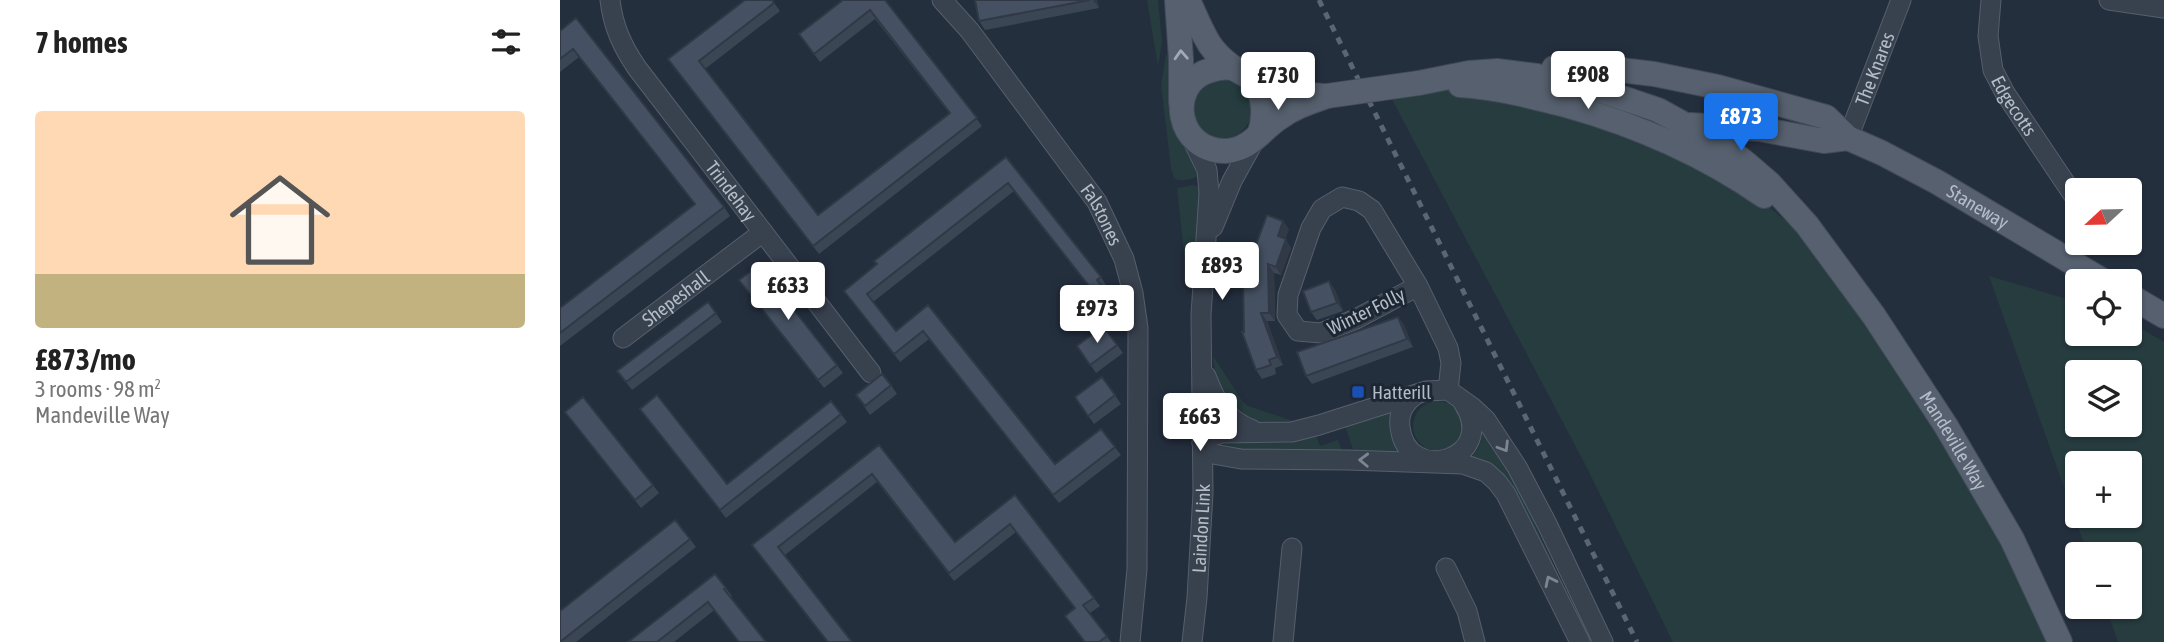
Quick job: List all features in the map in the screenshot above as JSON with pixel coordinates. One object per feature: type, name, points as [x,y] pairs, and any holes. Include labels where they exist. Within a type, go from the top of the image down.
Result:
[{"type":"main road","points":[[1177,0],[1181,110],[1187,131],[1192,139],[1213,150],[1225,151],[1245,146],[1256,138],[1264,123],[1264,102],[1260,91],[1244,73],[1211,47],[1188,0]]},
{"type":"main road","points":[[1181,110],[1189,86],[1206,71],[1230,68],[1244,73]]},
{"type":"main road","name":"Staneway","points":[[1497,71],[1620,70],[1667,76],[1826,117],[1848,138],[1937,183],[2083,269]]},
{"type":"main road","name":"Mandeville Way","points":[[1256,138],[1277,119],[1295,108],[1327,96],[1497,71],[1537,76],[1602,91],[1658,110],[1725,147],[1769,183],[1807,225],[1874,317],[1946,426],[2012,539],[2060,642]]},
{"type":"main road","name":"Mandeville Way","points":[[1244,73],[1285,90],[1327,96]]},
{"type":"main road","name":"Mandeville Way","points":[[1419,83],[1477,86],[1530,96],[1613,119],[1661,138],[1730,174],[1780,210],[1827,253]]},
{"type":"main road","name":"Staneway","points":[[1613,119],[1759,129],[1824,141],[1848,138]]},
{"type":"main road","points":[[2142,303],[2164,316]]},
{"type":"street","name":"Trindehay","points":[[610,0],[616,30],[624,49],[871,373]]},
{"type":"street","name":"Falstones","points":[[943,0],[970,31],[1097,202],[1124,259],[1138,328],[1137,569],[1130,642]]},
{"type":"street","name":"The Knares","points":[[1848,138],[1901,0]]},
{"type":"street","name":"Edgecotts","points":[[1992,0],[1988,36],[1993,70],[2005,93],[2065,183]]},
{"type":"street","points":[[2109,0],[2164,8]]},
{"type":"street","name":"Laindon Link","points":[[1205,248],[1232,181],[1256,138]]},
{"type":"street","name":"Laindon Link","points":[[1192,139],[1207,170],[1209,182],[1200,315],[1203,493],[1192,642]]},
{"type":"street","name":"Winter Folly","points":[[1418,286],[1356,319],[1321,333],[1298,331],[1287,315],[1288,295],[1311,228],[1322,209],[1342,197],[1359,201],[1372,210],[1418,286],[1448,348],[1453,393]]},
{"type":"street","name":"Shepeshall","points":[[623,338],[763,232]]},
{"type":"street","points":[[1201,355],[1213,396],[1231,419],[1255,431],[1271,433]]},
{"type":"street","points":[[1241,459],[1213,454],[1206,450],[1202,443],[1207,438],[1236,431],[1292,432],[1438,389],[1453,393],[1486,420],[1517,467],[1603,642]]},
{"type":"street","points":[[1415,395],[1405,402],[1401,411],[1401,435],[1409,451],[1433,462],[1455,457],[1469,442],[1472,432],[1470,414],[1453,393]]},
{"type":"street","points":[[1203,493],[1204,485],[1215,467],[1225,461],[1241,459],[1433,462],[1475,467],[1497,482],[1580,642]]},
{"type":"street","points":[[1283,642],[1292,548]]},
{"type":"street","points":[[1446,568],[1467,611],[1475,642]]},
{"type":"green space","points":[[1147,0],[1158,0],[1162,42],[1158,66]]},
{"type":"green space","points":[[1169,54],[1171,120],[1199,169],[1198,176],[1186,180],[1174,178],[1171,168],[1161,85],[1166,55]]},
{"type":"green space","points":[[1217,80],[1229,80],[1244,88],[1252,103],[1252,115],[1244,130],[1229,138],[1217,138],[1202,130],[1194,115],[1194,103],[1202,88]]},
{"type":"green space","points":[[1477,86],[1714,164],[1827,253],[1874,316],[2060,642],[1673,642],[1586,466],[1386,88]]},
{"type":"green space","points":[[1194,185],[1201,188],[1192,280],[1187,280],[1177,188]]},
{"type":"green space","points":[[1989,276],[2065,298],[2065,346],[2142,346],[2142,329],[2164,342],[2164,642],[2118,642],[2110,619],[2142,619],[2142,542],[2083,542],[2078,528],[2142,528],[2142,451],[2065,451],[2065,490]]},
{"type":"green space","points":[[1213,356],[1243,402],[1294,423],[1266,424],[1254,421],[1235,408],[1217,379]]},
{"type":"green space","points":[[1438,401],[1456,408],[1463,426],[1456,444],[1438,451],[1420,444],[1413,426],[1420,408]]},
{"type":"green space","points":[[1390,411],[1390,434],[1397,453],[1354,452],[1345,426]]},
{"type":"green space","points":[[1484,431],[1514,479],[1587,637],[1584,638],[1511,483],[1503,475],[1472,457]]},
{"type":"green space","points":[[1316,435],[1320,446],[1338,440],[1342,451],[1227,450],[1222,445],[1227,442],[1289,443]]},
{"type":"building","points":[[745,0],[772,0],[774,3],[699,61],[818,215],[950,113],[870,10],[814,54],[799,34],[843,0],[885,0],[977,118],[813,246],[668,59]]},
{"type":"building","points":[[975,0],[1090,0],[979,21]]},
{"type":"building","points":[[576,18],[724,207],[560,333],[560,308],[695,204],[573,49],[560,59],[560,31]]},
{"type":"building","points":[[1006,157],[1101,277],[1097,280],[1108,294],[1095,305],[1083,290],[1089,286],[1008,183],[867,294],[896,331],[928,305],[1055,464],[1101,429],[1115,447],[1053,495],[923,331],[894,354],[844,291],[877,264],[874,261]]},
{"type":"building","points":[[1267,215],[1283,221],[1278,236],[1286,239],[1276,267],[1268,264],[1269,313],[1261,313],[1277,357],[1269,360],[1271,365],[1256,370],[1242,332],[1243,280]]},
{"type":"building","points":[[759,265],[837,365],[818,380],[739,280]]},
{"type":"building","points":[[1329,281],[1337,303],[1311,312],[1303,291]]},
{"type":"building","points":[[708,302],[716,313],[626,382],[617,371]]},
{"type":"building","points":[[1398,317],[1407,339],[1306,376],[1297,352]]},
{"type":"building","points":[[1103,326],[1117,345],[1090,365],[1077,346]]},
{"type":"building","points":[[882,374],[891,385],[865,406],[856,395]]},
{"type":"building","points":[[1102,377],[1115,395],[1088,416],[1075,397]]},
{"type":"building","points":[[657,395],[727,484],[831,401],[841,414],[720,510],[640,409]]},
{"type":"building","points":[[583,397],[653,485],[635,500],[565,412]]},
{"type":"building","points":[[879,445],[955,542],[1015,495],[1094,598],[1083,605],[1107,636],[1099,642],[1085,642],[1065,616],[1075,608],[1010,524],[949,573],[872,474],[778,547],[852,642],[828,642],[752,545]]},
{"type":"building","points":[[675,520],[690,539],[560,642],[560,611]]},
{"type":"building","points":[[715,574],[766,642],[739,642],[708,602],[657,642],[628,642]]},
{"type":"railway","points":[[1319,0],[1637,642]]},
{"type":"place","name":"Hatterill","points":[[1358,392]]}]
